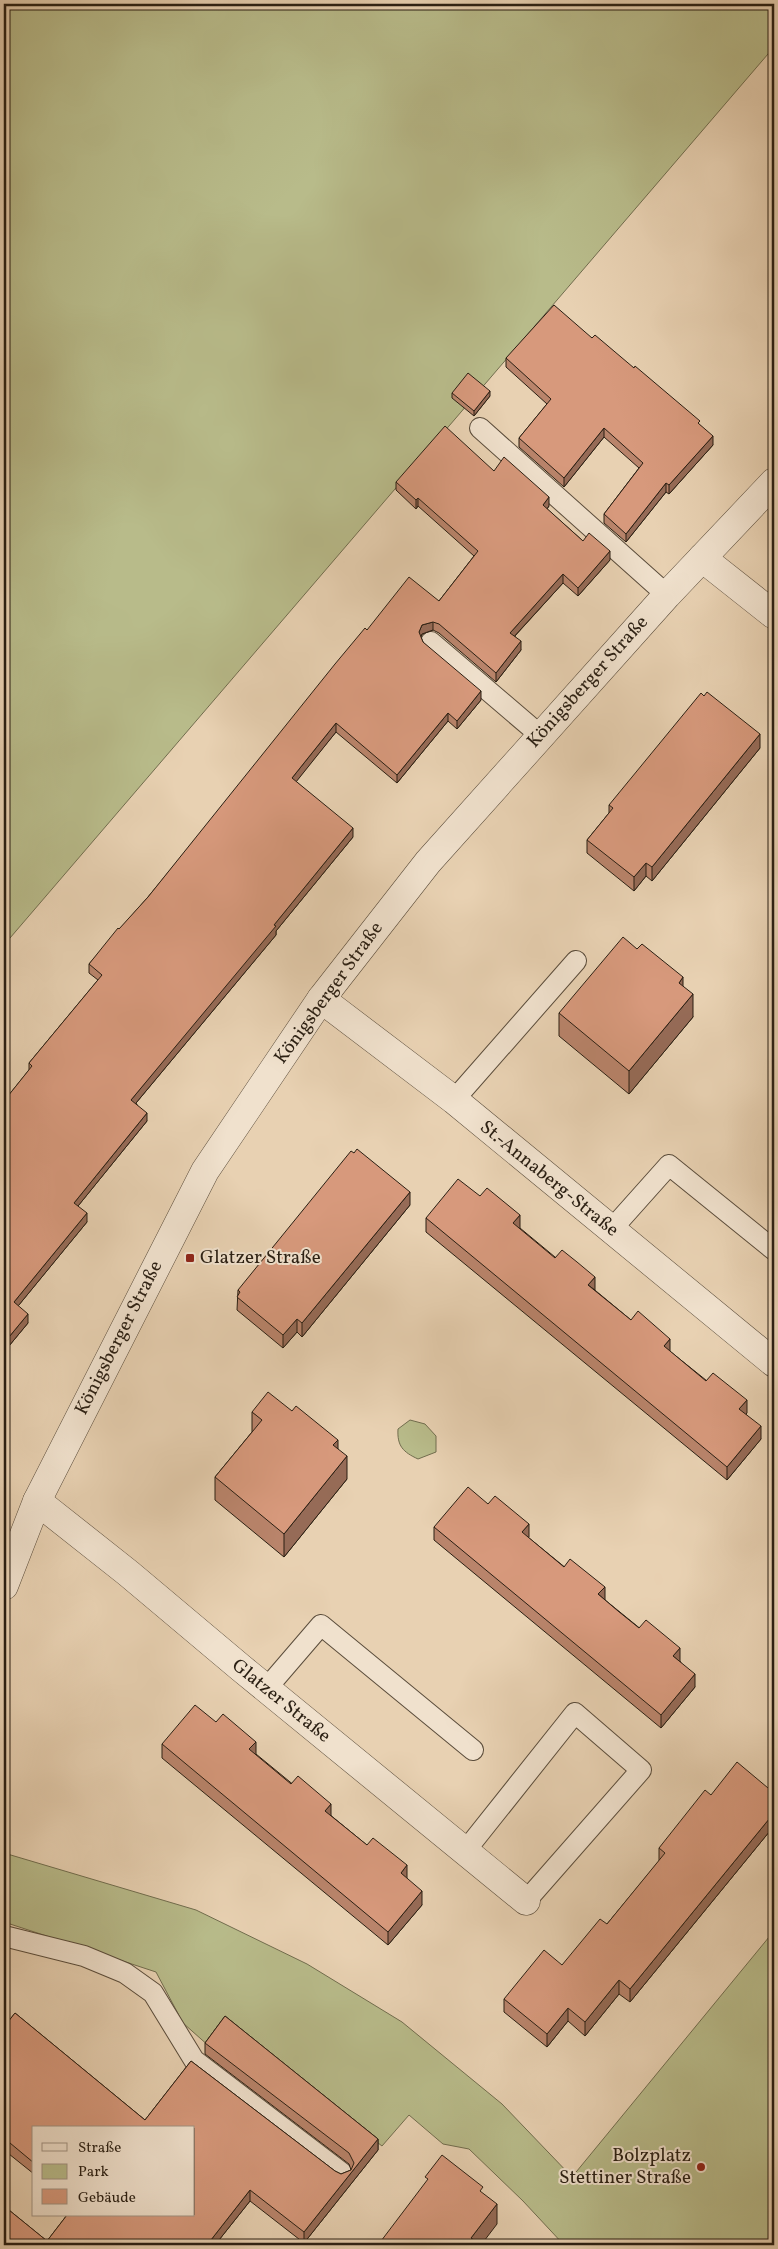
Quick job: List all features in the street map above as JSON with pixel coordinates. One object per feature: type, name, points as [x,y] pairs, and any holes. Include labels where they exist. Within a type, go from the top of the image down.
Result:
[{"type":"street","name":"Königsberger Straße","points":[[4,1586],[37,1500],[205,1170],[322,999],[428,862],[667,595],[774,482]]},
{"type":"street","points":[[702,558],[774,614]]},
{"type":"street","name":"St.-Annaberg-Straße","points":[[322,999],[454,1100],[774,1363]]},
{"type":"street","name":"Glatzer Straße","points":[[37,1500],[526,1900]]},
{"type":"lane","points":[[480,428],[667,595]]},
{"type":"lane","points":[[432,642],[540,735]]},
{"type":"lane","points":[[454,1100],[511,1038],[576,961]]},
{"type":"lane","points":[[611,1230],[669,1166],[774,1250]]},
{"type":"lane","points":[[266,1689],[321,1625],[473,1750]]},
{"type":"lane","points":[[466,1850],[575,1713],[641,1770],[526,1900]]},
{"type":"lane","points":[[4,1936],[84,1956],[125,1973],[153,1993],[194,2060],[342,2173]]},
{"type":"green space","points":[[4,4],[774,4],[774,47],[4,945]]},
{"type":"green space","points":[[410,1420],[425,1424],[436,1436],[436,1452],[418,1459],[408,1454],[402,1448],[398,1429]]},
{"type":"green space","points":[[4,1853],[196,1910],[307,1964],[402,2022],[502,2104],[572,2177],[774,1931],[774,2245],[564,2245],[523,2201],[469,2149],[443,2144],[409,2115],[382,2146],[226,2026],[210,2047],[183,2023],[156,1972],[4,1922]]},
{"type":"building","points":[[554,305],[592,338],[595,335],[634,368],[635,366],[700,421],[698,423],[713,436],[669,485],[666,483],[626,534],[604,514],[643,463],[604,428],[564,478],[519,438],[551,399],[506,358]]},
{"type":"building","points":[[468,373],[490,391],[474,411],[452,393]]},
{"type":"building","points":[[445,426],[494,471],[504,457],[549,497],[543,505],[583,541],[589,533],[610,551],[578,588],[563,574],[510,633],[521,641],[496,673],[439,624],[433,622],[422,625],[419,632],[423,642],[481,691],[457,721],[448,713],[397,775],[336,723],[292,778],[353,828],[274,925],[276,926],[131,1100],[147,1113],[74,1203],[87,1213],[14,1302],[28,1314],[4,1343],[4,1101],[32,1066],[29,1063],[102,975],[89,964],[118,928],[148,897],[365,628],[367,630],[409,577],[439,601],[478,551],[418,498],[416,500],[396,482]]},
{"type":"building","points":[[707,692],[760,734],[652,867],[646,863],[634,877],[587,840],[613,808],[609,805],[701,693],[704,696]]},
{"type":"building","points":[[623,937],[637,949],[642,944],[683,977],[679,983],[693,994],[629,1071],[559,1013]]},
{"type":"building","points":[[357,1149],[410,1192],[302,1323],[297,1319],[283,1335],[237,1297],[240,1292],[238,1290],[351,1151],[354,1153]]},
{"type":"building","points":[[458,1179],[480,1196],[487,1188],[520,1215],[513,1223],[555,1258],[562,1250],[595,1277],[588,1285],[631,1320],[638,1311],[670,1339],[664,1346],[706,1381],[713,1373],[747,1400],[739,1409],[761,1426],[727,1467],[426,1218]]},
{"type":"building","points":[[268,1392],[292,1411],[296,1406],[338,1440],[333,1445],[347,1456],[284,1534],[215,1477],[262,1420],[252,1412]]},
{"type":"building","points":[[468,1487],[488,1504],[495,1496],[529,1524],[522,1532],[564,1567],[570,1559],[605,1587],[598,1594],[639,1628],[646,1620],[680,1648],[673,1656],[695,1674],[661,1715],[434,1527]]},
{"type":"building","points":[[195,1705],[216,1722],[223,1714],[256,1742],[249,1749],[291,1784],[298,1776],[331,1804],[325,1811],[367,1845],[373,1838],[407,1865],[401,1873],[422,1891],[388,1932],[162,1744]]},
{"type":"building","points":[[737,1762],[774,1793],[774,1813],[630,1989],[619,1980],[585,2022],[568,2008],[547,2034],[504,1999],[544,1950],[562,1965],[600,1919],[607,1924],[665,1853],[659,1848],[705,1790],[711,1795]]},
{"type":"building","points":[[15,2013],[145,2120],[191,2061],[335,2171],[341,2174],[351,2170],[354,2163],[349,2153],[205,2043],[225,2016],[378,2139],[304,2232],[250,2190],[207,2245],[52,2245],[47,2241],[66,2216],[195,2216],[195,2126],[32,2126],[32,2161],[4,2138],[4,2027]]},
{"type":"building","points":[[442,2155],[483,2187],[480,2191],[497,2204],[471,2238],[480,2245],[378,2245],[428,2179],[425,2177]]},
{"type":"building","points":[[4,2206],[52,2245],[4,2245]]},
{"type":"place","name":"Glatzer Straße","points":[[190,1258]]},
{"type":"place","name":"Bolzplatz Stettiner Straße","points":[[701,2167]]}]
